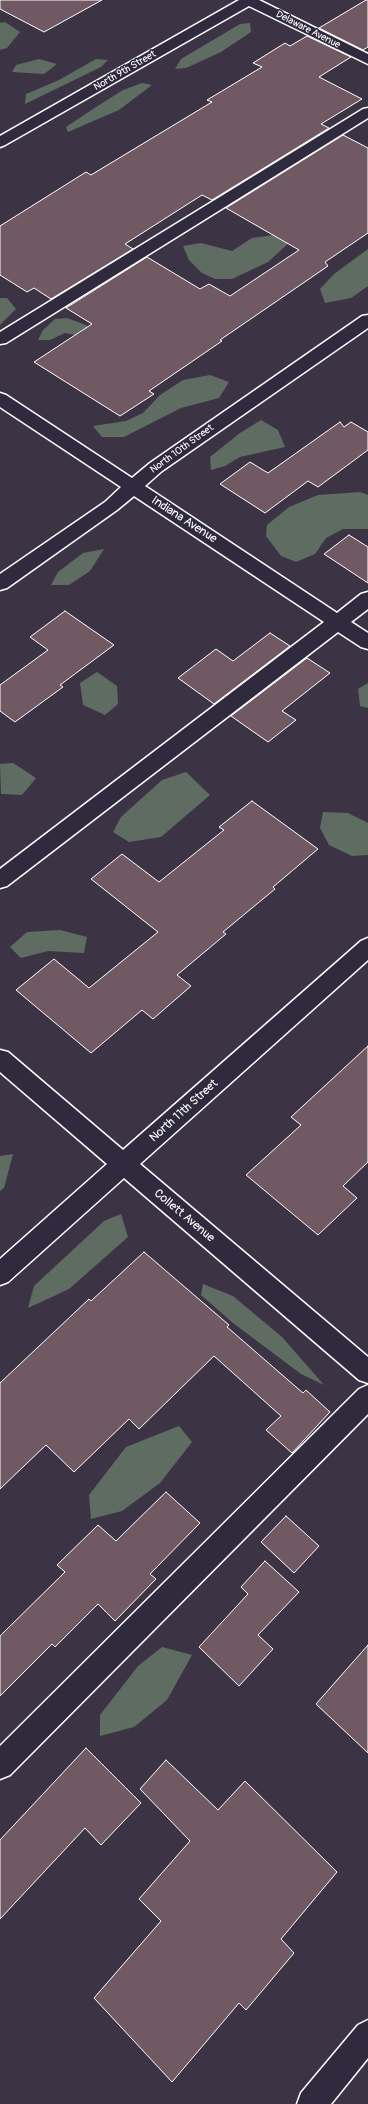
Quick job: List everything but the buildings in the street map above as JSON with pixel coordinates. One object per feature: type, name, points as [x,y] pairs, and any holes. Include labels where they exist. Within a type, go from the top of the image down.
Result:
[{"type":"street","name":"Delaware Avenue","points":[[249,0],[368,60]]},
{"type":"street","name":"North 9th Street","points":[[0,142],[249,0]]},
{"type":"street","points":[[0,339],[368,112]]},
{"type":"street","name":"North 10th Street","points":[[0,583],[111,506],[156,467],[368,320]]},
{"type":"street","name":"Indiana Avenue","points":[[0,399],[368,642]]},
{"type":"street","points":[[0,880],[368,599]]},
{"type":"street","name":"North 11th Street","points":[[0,1274],[368,947]]},
{"type":"street","name":"Collett Avenue","points":[[0,1059],[368,1372]]},
{"type":"street","points":[[0,1765],[368,1397]]},
{"type":"street","points":[[312,2104],[368,2035]]},
{"type":"green space","points":[[5,22],[20,32],[7,48],[0,50],[0,23]]},
{"type":"green space","points":[[250,23],[251,32],[221,52],[186,68],[175,69],[181,59],[240,24]]},
{"type":"green space","points":[[39,59],[57,64],[44,74],[12,72],[16,65]]},
{"type":"green space","points":[[96,59],[108,60],[101,67],[25,104],[26,94],[59,80]]},
{"type":"green space","points":[[142,83],[152,85],[119,110],[68,132],[66,127],[96,107],[123,90]]},
{"type":"green space","points":[[274,235],[291,241],[268,262],[232,279],[215,279],[202,273],[189,260],[183,246],[201,243],[232,251],[252,238]]},
{"type":"green space","points":[[368,249],[368,286],[351,298],[325,303],[320,289],[334,274]]},
{"type":"green space","points":[[0,298],[7,298],[16,309],[0,325]]},
{"type":"green space","points":[[67,318],[86,325],[96,336],[85,337],[65,333],[50,340],[38,340],[43,330],[55,319]]},
{"type":"green space","points":[[210,375],[229,382],[219,398],[181,408],[124,437],[102,437],[93,426],[126,421],[143,413],[160,395],[183,380]]},
{"type":"green space","points":[[261,420],[278,430],[285,447],[240,457],[225,466],[211,470],[210,457],[240,433]]},
{"type":"green space","points":[[360,492],[368,495],[368,529],[343,529],[326,538],[315,554],[296,562],[281,556],[266,536],[267,525],[289,507],[318,495]]},
{"type":"green space","points":[[104,549],[90,571],[69,585],[51,585],[58,572],[83,553]]},
{"type":"green space","points":[[97,672],[117,686],[118,704],[105,715],[83,705],[80,683]]},
{"type":"green space","points":[[368,683],[368,708],[360,706],[358,689]]},
{"type":"green space","points":[[13,763],[36,778],[22,795],[1,794],[0,764]]},
{"type":"green space","points":[[186,772],[210,795],[161,837],[129,842],[113,832],[121,817],[162,780]]},
{"type":"green space","points":[[323,812],[348,813],[368,823],[368,855],[352,856],[329,845],[320,828]]},
{"type":"green space","points":[[60,930],[87,937],[84,953],[48,951],[21,958],[10,947],[27,932]]},
{"type":"green space","points":[[13,1154],[4,1188],[0,1191],[0,1156]]},
{"type":"green space","points":[[121,1214],[128,1237],[69,1289],[28,1308],[34,1286],[104,1221]]},
{"type":"green space","points":[[203,1284],[233,1296],[282,1337],[324,1385],[301,1374],[233,1323],[201,1295]]},
{"type":"green space","points":[[179,1426],[192,1442],[160,1483],[122,1511],[91,1519],[89,1495],[126,1447]]},
{"type":"green space","points":[[162,1647],[192,1655],[167,1700],[134,1727],[100,1736],[100,1715],[138,1666]]}]
